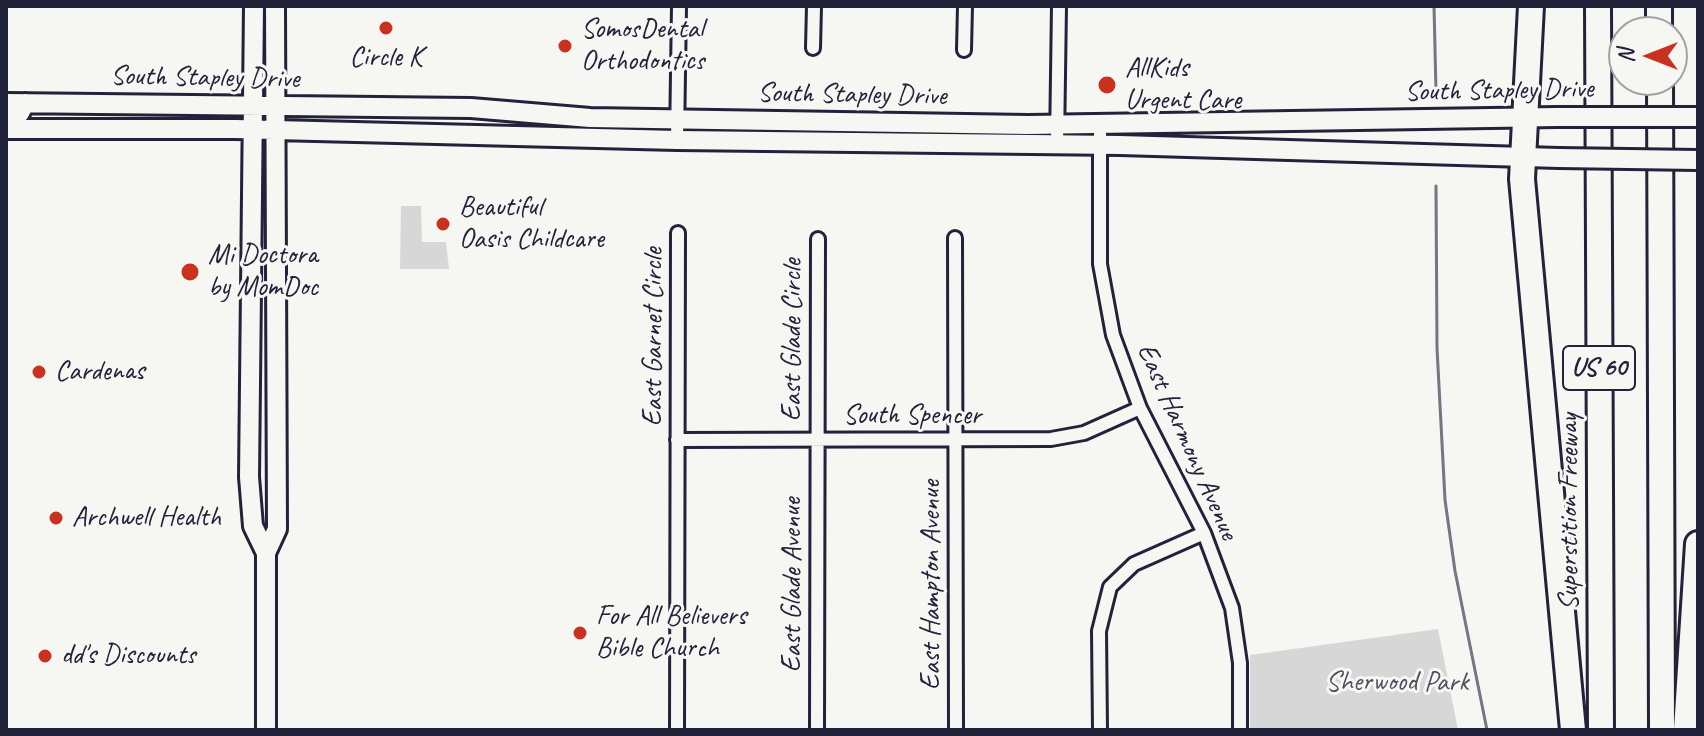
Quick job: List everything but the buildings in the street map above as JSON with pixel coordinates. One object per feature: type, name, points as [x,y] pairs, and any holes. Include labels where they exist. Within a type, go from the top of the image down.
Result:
[{"type":"highway","points":[[1531,6],[1522,158],[1573,730]]},
{"type":"highway","name":"Superstition Freeway","points":[[1598,6],[1601,730]]},
{"type":"highway","name":"US 60","points":[[1660,96],[1662,730]]},
{"type":"highway","points":[[1686,730],[1698,544]]},
{"type":"main road","points":[[254,6],[249,477],[253,526],[266,553]]},
{"type":"main road","points":[[266,730],[266,553],[277,529],[275,6]]},
{"type":"main road","points":[[6,116],[20,113],[16,103]]},
{"type":"main road","name":"South Stapley Drive","points":[[16,103],[471,108],[678,121],[1100,124],[1698,117]]},
{"type":"main road","points":[[15,129],[33,116],[61,113],[81,104]]},
{"type":"main road","points":[[468,133],[486,123],[530,122],[532,114]]},
{"type":"main road","points":[[1175,147],[1203,135],[1240,133],[1251,123]]},
{"type":"main road","points":[[1251,148],[1260,134],[1310,132],[1320,123]]},
{"type":"main road","name":"South Stapley Drive","points":[[15,129],[254,129],[677,140],[1251,148],[1522,158],[1698,160]]},
{"type":"main road","points":[[252,281],[264,303],[265,348],[269,359],[277,364]]},
{"type":"main road","points":[[251,364],[265,371],[267,446],[277,467]]},
{"type":"street","points":[[677,140],[679,6]]},
{"type":"street","points":[[813,48],[814,6]]},
{"type":"street","points":[[964,50],[965,6]]},
{"type":"street","points":[[1057,144],[1059,6]]},
{"type":"street","name":"East Harmony Avenue","points":[[1100,124],[1098,220],[1105,299],[1114,339],[1140,408],[1204,533],[1232,608],[1240,663],[1240,730]]},
{"type":"street","name":"East Garnet Circle","points":[[677,730],[678,233]]},
{"type":"street","name":"East Hampton Avenue","points":[[955,238],[956,730]]},
{"type":"street","name":"East Glade Circle","points":[[816,441],[818,239]]},
{"type":"street","name":"South Spencer","points":[[677,440],[1051,439],[1084,433],[1140,408]]},
{"type":"street","name":"East Glade Avenue","points":[[816,441],[817,730]]},
{"type":"street","points":[[1100,730],[1099,631],[1110,587],[1134,564],[1204,533]]},
{"type":"green space","points":[[401,206],[421,206],[422,242],[446,242],[449,269],[400,269]]},
{"type":"green space","name":"Sherwood Park","points":[[1438,629],[1458,730],[1250,730],[1250,655]]},
{"type":"waterway","points":[[1434,6],[1436,92]]},
{"type":"waterway","points":[[1436,186],[1437,348],[1445,500],[1455,571],[1487,730]]},
{"type":"place","name":"Circle K","points":[[386,28]]},
{"type":"place","name":"SomosDental Orthodontics","points":[[565,46]]},
{"type":"place","name":"AllKids Urgent Care","points":[[1107,85]]},
{"type":"place","name":"Beautiful Oasis Childcare","points":[[443,224]]},
{"type":"place","name":"Mi Doctora by MomDoc","points":[[190,272]]},
{"type":"place","name":"Cardenas","points":[[39,372]]},
{"type":"place","name":"Archwell Health","points":[[56,518]]},
{"type":"place","name":"For All Believers Bible Church","points":[[580,633]]},
{"type":"place","name":"dd's Discounts","points":[[45,656]]}]
